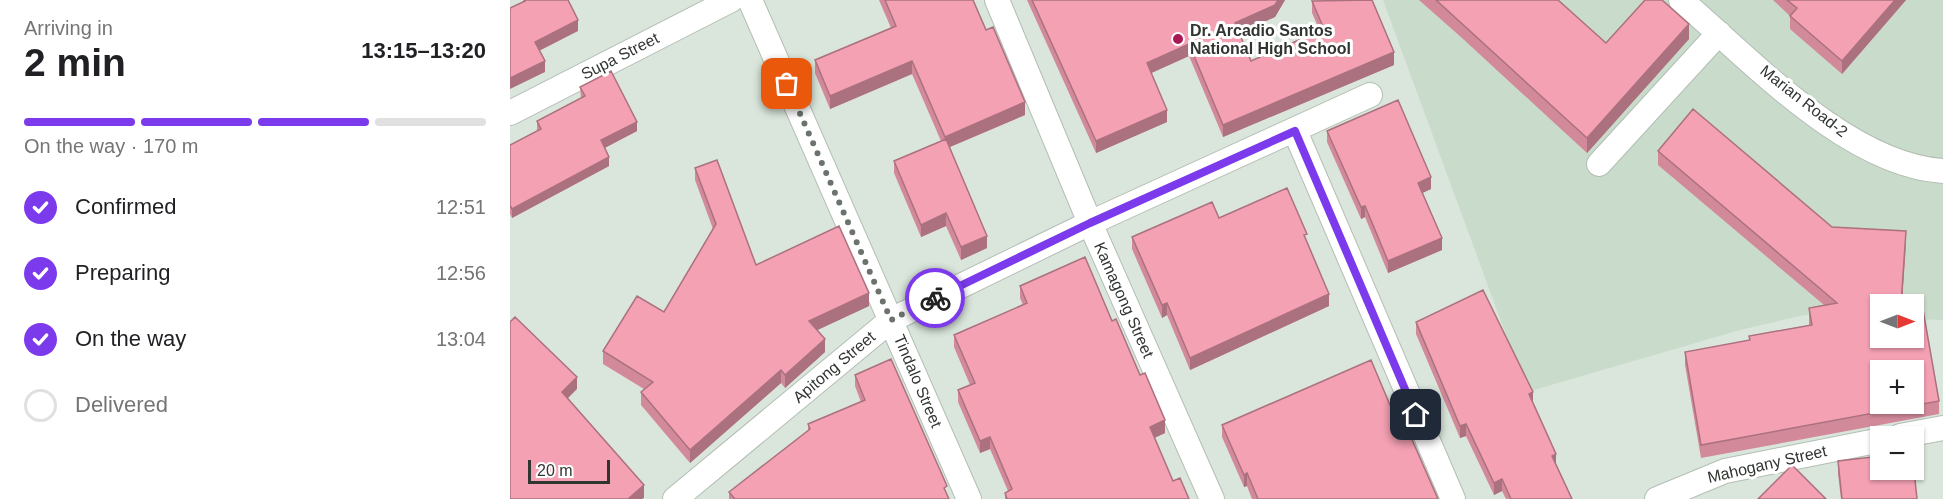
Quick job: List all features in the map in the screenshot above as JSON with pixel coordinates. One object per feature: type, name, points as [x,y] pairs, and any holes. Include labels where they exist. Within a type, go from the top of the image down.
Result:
[{"type":"street","name":"Supa Street","points":[[510,112],[731,0]]},
{"type":"street","name":"Tindalo Street","points":[[750,0],[969,499]]},
{"type":"street","name":"Kamagong Street","points":[[997,0],[1090,223],[1212,499]]},
{"type":"street","name":"Marian Road-2","points":[[1681,0],[1800,102],[1864,147],[1893,161],[1925,170],[1943,171]]},
{"type":"street","points":[[1599,164],[1719,33]]},
{"type":"street","name":"Apitong Street","points":[[682,497],[891,320],[1090,223],[1370,95]]},
{"type":"street","points":[[1295,131],[1453,499]]},
{"type":"street","points":[[1924,432],[1943,428]]},
{"type":"street","name":"Mahogany Street","points":[[1657,499],[1689,492],[1725,471],[1870,442]]},
{"type":"shaded area","points":[[1383,0],[1943,0],[1943,320],[1924,319],[1924,294],[1870,294],[1870,318],[1804,315],[1740,330],[1527,392]]},
{"type":"building","points":[[524,0],[568,0],[578,20],[535,42],[545,61],[510,78],[510,8]]},
{"type":"building","points":[[885,0],[973,0],[986,30],[993,27],[1025,102],[945,137],[912,61],[830,96],[815,60],[896,26]]},
{"type":"building","points":[[1032,0],[1278,0],[1275,5],[1235,23],[1251,61],[1324,29],[1312,1],[1372,0],[1394,52],[1223,125],[1189,44],[1147,63],[1167,110],[1096,141]]},
{"type":"building","points":[[1436,0],[1558,0],[1606,43],[1645,0],[1662,0],[1689,24],[1587,138]]},
{"type":"building","points":[[1787,0],[1895,0],[1842,61],[1790,16],[1797,8]]},
{"type":"building","points":[[611,71],[637,122],[601,140],[609,157],[512,209],[510,205],[510,145],[541,129],[537,121],[585,96],[580,87]]},
{"type":"building","points":[[1398,100],[1431,177],[1418,183],[1442,238],[1388,261],[1365,206],[1361,207],[1327,131]]},
{"type":"building","points":[[1693,109],[1832,227],[1906,231],[1902,294],[1870,294],[1870,348],[1924,348],[1924,315],[1939,401],[1924,404],[1924,360],[1870,360],[1870,414],[1701,445],[1685,352],[1750,340],[1749,336],[1812,325],[1809,308],[1837,303],[1658,151]]},
{"type":"building","points":[[946,139],[987,236],[961,247],[946,213],[921,225],[894,161]]},
{"type":"building","points":[[717,160],[756,265],[839,226],[869,293],[809,321],[825,339],[785,375],[781,370],[690,450],[641,392],[653,382],[603,351],[637,296],[664,312],[716,224],[695,168]]},
{"type":"building","points":[[1287,188],[1329,294],[1190,358],[1167,303],[1162,305],[1132,237],[1212,202],[1219,218]]},
{"type":"building","points":[[1085,257],[1112,321],[1116,319],[1140,375],[1145,373],[1165,420],[1150,427],[1173,481],[1180,478],[1189,499],[1007,499],[1005,493],[1012,489],[990,437],[980,441],[958,390],[975,383],[954,335],[1027,303],[1020,286]]},
{"type":"building","points":[[1483,290],[1533,392],[1529,394],[1556,454],[1552,456],[1572,499],[1511,499],[1502,479],[1494,483],[1466,424],[1460,426],[1416,322]]},
{"type":"building","points":[[515,317],[577,377],[562,392],[644,485],[628,499],[510,499],[510,322]]},
{"type":"building","points":[[891,359],[947,486],[944,488],[949,499],[735,499],[729,492],[810,429],[808,424],[865,400],[855,375]]},
{"type":"building","points":[[1371,360],[1393,412],[1399,410],[1438,499],[1258,499],[1247,473],[1244,475],[1222,425]]},
{"type":"building","points":[[1870,457],[1870,480],[1915,480],[1917,499],[1842,499],[1838,461]]},
{"type":"building","points":[[1792,465],[1826,499],[1758,499]]},
{"type":"way so far","points":[[787,84],[891,320],[935,298]]},
{"type":"place","name":"Dr. Arcadio Santos National High School","points":[[1178,39]]},
{"type":"route","points":[[935,298],[1090,223],[1295,131],[1416,415]]}]
